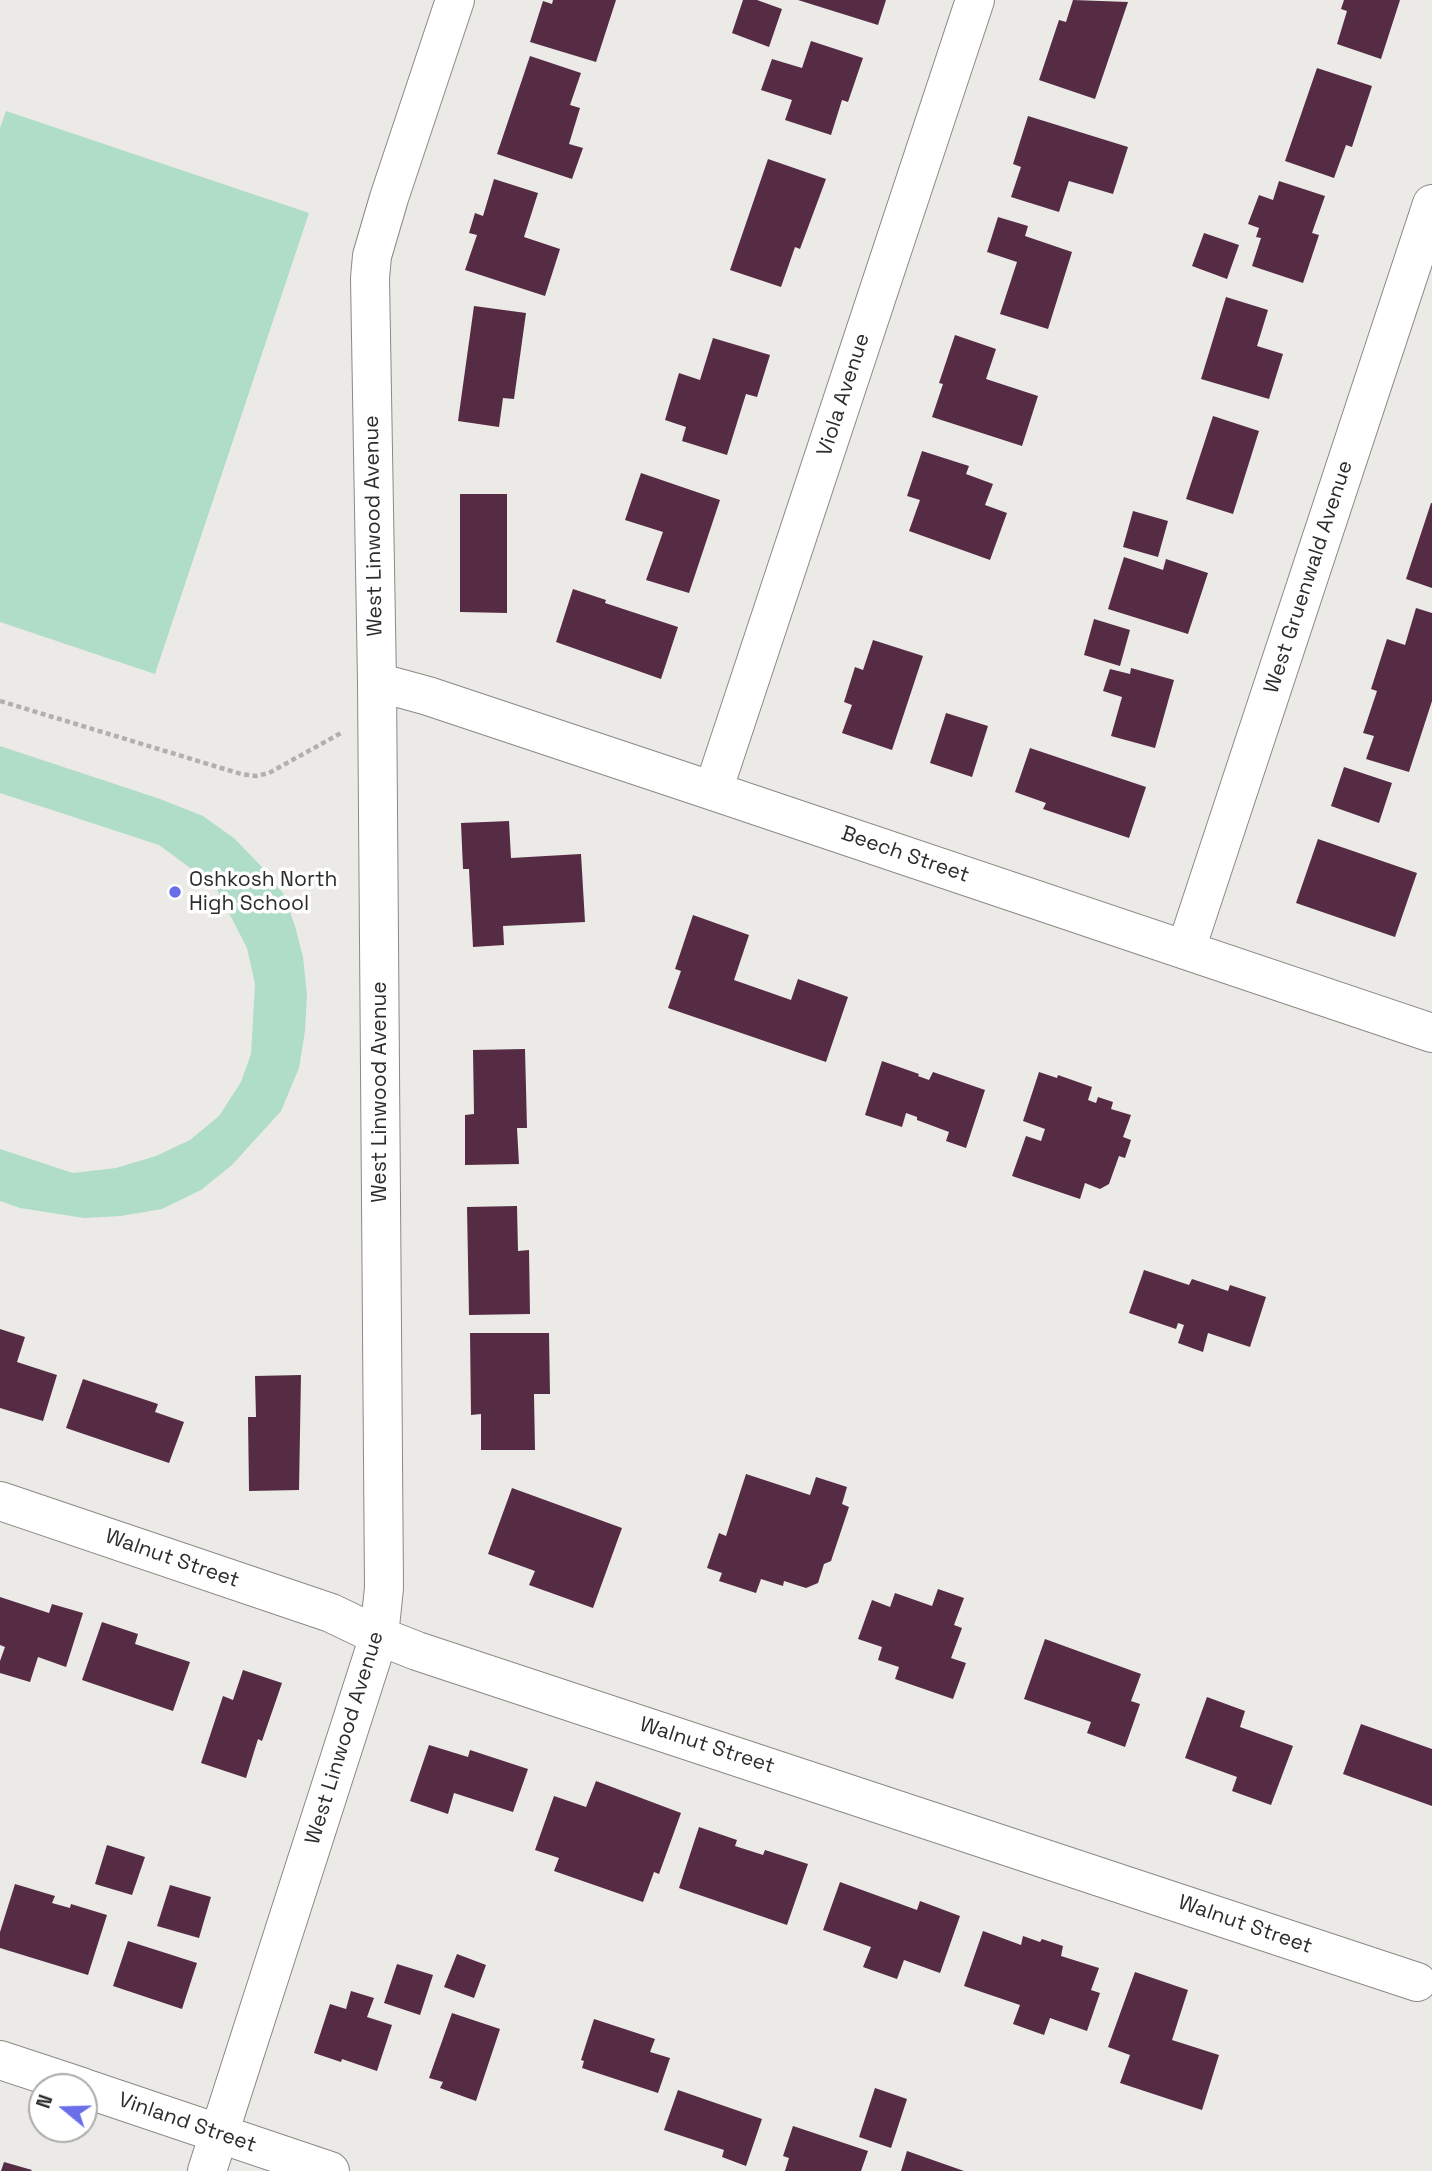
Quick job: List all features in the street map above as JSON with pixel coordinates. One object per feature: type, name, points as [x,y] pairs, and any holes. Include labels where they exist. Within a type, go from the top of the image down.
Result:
[{"type":"street","name":"West Linwood Avenue","points":[[207,2171],[379,1636],[384,1574],[377,682],[370,302],[372,256],[455,0]]},
{"type":"street","name":"Viola Avenue","points":[[713,791],[975,0]]},
{"type":"street","name":"West Gruenwald Avenue","points":[[1186,949],[1432,204]]},
{"type":"street","name":"Beech Street","points":[[377,682],[428,696],[1432,1033]]},
{"type":"street","name":"Walnut Street","points":[[0,1501],[331,1613],[379,1636],[1417,1982]]},
{"type":"street","name":"Vinland Street","points":[[0,2060],[40,2073]]},
{"type":"street","name":"Vinland Street","points":[[98,2092],[330,2171]]},
{"type":"path","points":[[0,701],[241,774],[256,776],[269,773],[342,733],[377,728]]},
{"type":"green space","points":[[6,111],[309,213],[155,674],[0,622],[0,128]]},
{"type":"green space","points":[[0,746],[203,816],[235,839],[261,866],[283,893],[295,926],[303,957],[307,995],[305,1031],[299,1068],[281,1111],[232,1165],[201,1190],[162,1209],[121,1216],[84,1218],[20,1208],[0,1201],[0,1149],[73,1173],[116,1168],[156,1156],[190,1140],[219,1116],[241,1082],[251,1054],[255,984],[247,948],[215,886],[159,845],[0,793]]},
{"type":"building","points":[[553,0],[616,0],[596,62],[530,42],[543,1],[552,4]]},
{"type":"building","points":[[743,0],[757,0],[782,9],[769,47],[732,33]]},
{"type":"building","points":[[798,0],[886,0],[878,25]]},
{"type":"building","points":[[1073,0],[1128,2],[1095,99],[1039,80],[1059,20],[1066,22]]},
{"type":"building","points":[[1344,0],[1400,0],[1381,59],[1337,44],[1347,11],[1341,9]]},
{"type":"building","points":[[811,41],[863,58],[848,102],[842,100],[831,135],[785,120],[792,100],[761,90],[772,59],[802,68]]},
{"type":"building","points":[[530,56],[581,73],[570,105],[580,108],[569,144],[583,148],[572,179],[497,154]]},
{"type":"building","points":[[1317,68],[1372,86],[1352,147],[1346,145],[1334,178],[1285,161]]},
{"type":"building","points":[[1028,116],[1128,147],[1113,194],[1069,181],[1059,212],[1011,197],[1021,167],[1013,164]]},
{"type":"building","points":[[768,159],[826,179],[800,249],[795,247],[781,287],[730,270]]},
{"type":"building","points":[[494,179],[538,193],[524,237],[560,249],[545,296],[465,270],[477,235],[469,233],[475,213],[483,216]]},
{"type":"building","points":[[1279,181],[1325,196],[1312,233],[1319,235],[1303,283],[1252,266],[1261,238],[1256,237],[1259,228],[1248,224],[1259,195],[1273,200]]},
{"type":"building","points":[[998,217],[1028,226],[1025,236],[1072,252],[1048,329],[1000,314],[1017,262],[987,252]]},
{"type":"building","points":[[1204,233],[1239,245],[1227,279],[1192,266]]},
{"type":"building","points":[[1226,297],[1268,310],[1257,346],[1283,354],[1269,399],[1201,379]]},
{"type":"building","points":[[474,306],[526,313],[514,399],[503,398],[499,427],[458,421]]},
{"type":"building","points":[[955,335],[996,349],[986,379],[1038,396],[1022,446],[932,417],[943,384],[939,383]]},
{"type":"building","points":[[713,338],[770,355],[757,397],[746,394],[727,455],[682,441],[686,427],[665,420],[679,373],[700,380]]},
{"type":"building","points":[[1213,416],[1259,431],[1233,514],[1186,499]]},
{"type":"building","points":[[922,451],[969,466],[966,474],[993,484],[985,505],[1007,513],[990,560],[909,531],[920,500],[907,496]]},
{"type":"building","points":[[641,473],[720,500],[689,593],[646,580],[663,532],[625,520]]},
{"type":"building","points":[[460,494],[507,494],[507,613],[460,612]]},
{"type":"building","points":[[1432,503],[1432,588],[1406,579]]},
{"type":"building","points":[[1133,511],[1168,521],[1158,557],[1123,547]]},
{"type":"building","points":[[1124,557],[1163,570],[1166,559],[1208,573],[1188,634],[1108,609]]},
{"type":"building","points":[[573,589],[606,600],[605,603],[678,627],[661,679],[556,642]]},
{"type":"building","points":[[1416,608],[1432,613],[1432,701],[1409,772],[1366,759],[1374,736],[1363,733],[1377,691],[1371,689],[1387,639],[1405,645]]},
{"type":"building","points":[[1094,619],[1130,630],[1120,666],[1084,655]]},
{"type":"building","points":[[873,640],[923,656],[892,750],[842,733],[852,705],[844,702],[855,667],[863,670]]},
{"type":"building","points":[[1131,668],[1174,680],[1155,748],[1111,736],[1122,697],[1103,691],[1110,669],[1130,674]]},
{"type":"building","points":[[946,713],[988,726],[972,777],[930,763]]},
{"type":"building","points":[[1030,748],[1146,787],[1129,838],[1043,809],[1046,803],[1015,792]]},
{"type":"building","points":[[1344,767],[1392,783],[1379,823],[1331,806]]},
{"type":"building","points":[[509,821],[511,858],[581,854],[585,922],[503,926],[504,945],[473,947],[469,869],[463,869],[461,823]]},
{"type":"building","points":[[1318,839],[1417,873],[1395,937],[1296,903]]},
{"type":"building","points":[[693,915],[749,935],[734,980],[791,1000],[798,979],[848,997],[826,1062],[668,1008],[681,971],[675,969]]},
{"type":"building","points":[[525,1049],[527,1128],[517,1128],[519,1164],[465,1165],[465,1115],[474,1114],[473,1050]]},
{"type":"building","points":[[882,1061],[929,1080],[933,1072],[985,1090],[966,1148],[946,1141],[949,1132],[906,1113],[902,1127],[865,1115]]},
{"type":"building","points":[[1039,1072],[1057,1078],[1058,1075],[1092,1087],[1088,1100],[1096,1103],[1098,1097],[1113,1102],[1111,1109],[1131,1115],[1123,1137],[1131,1140],[1125,1158],[1119,1156],[1109,1184],[1100,1189],[1085,1183],[1080,1199],[1012,1176],[1026,1136],[1041,1141],[1045,1129],[1023,1121]]},
{"type":"building","points":[[517,1206],[518,1251],[529,1250],[530,1314],[469,1315],[467,1207]]},
{"type":"building","points":[[1144,1270],[1189,1285],[1192,1279],[1228,1291],[1230,1285],[1266,1297],[1250,1347],[1208,1333],[1203,1352],[1178,1343],[1184,1325],[1178,1323],[1176,1329],[1129,1313]]},
{"type":"building","points":[[0,1329],[25,1337],[17,1362],[57,1375],[43,1421],[0,1408]]},
{"type":"building","points":[[470,1333],[549,1333],[550,1394],[534,1394],[535,1450],[481,1450],[481,1414],[471,1415]]},
{"type":"building","points":[[301,1375],[299,1490],[249,1491],[248,1417],[256,1417],[255,1376]]},
{"type":"building","points":[[83,1379],[158,1404],[155,1412],[184,1422],[169,1463],[66,1428]]},
{"type":"building","points":[[746,1474],[810,1495],[816,1477],[847,1487],[842,1504],[849,1507],[831,1561],[824,1564],[818,1583],[806,1588],[784,1581],[783,1586],[761,1579],[756,1593],[719,1581],[722,1573],[707,1568],[719,1533],[726,1536]]},
{"type":"building","points":[[512,1488],[622,1528],[593,1608],[529,1585],[535,1571],[488,1554]]},
{"type":"building","points":[[938,1589],[964,1598],[954,1625],[962,1628],[951,1658],[966,1663],[953,1699],[895,1679],[899,1667],[878,1660],[882,1647],[858,1639],[872,1600],[890,1607],[895,1593],[932,1606]]},
{"type":"building","points":[[0,1597],[49,1613],[52,1604],[83,1613],[66,1667],[38,1657],[30,1682],[0,1673],[0,1661],[5,1647],[0,1645]]},
{"type":"building","points":[[102,1622],[138,1634],[135,1644],[190,1662],[173,1711],[82,1680]]},
{"type":"building","points":[[1045,1639],[1141,1674],[1131,1701],[1140,1704],[1125,1747],[1087,1733],[1091,1722],[1024,1699]]},
{"type":"building","points":[[243,1670],[282,1683],[262,1741],[258,1739],[246,1778],[201,1763],[223,1696],[233,1700]]},
{"type":"building","points":[[1207,1697],[1245,1711],[1240,1727],[1293,1746],[1271,1805],[1232,1791],[1237,1777],[1185,1758]]},
{"type":"building","points":[[1361,1724],[1432,1749],[1432,1806],[1343,1774]]},
{"type":"building","points":[[429,1745],[468,1757],[470,1750],[528,1769],[513,1812],[454,1793],[448,1814],[410,1801]]},
{"type":"building","points":[[596,1781],[681,1813],[659,1874],[654,1872],[643,1902],[554,1871],[559,1858],[535,1850],[554,1796],[586,1807]]},
{"type":"building","points":[[699,1827],[737,1840],[735,1846],[763,1855],[765,1850],[808,1864],[787,1925],[679,1888]]},
{"type":"building","points":[[107,1845],[145,1857],[132,1895],[95,1884]]},
{"type":"building","points":[[840,1882],[917,1910],[920,1901],[960,1916],[940,1973],[904,1960],[897,1979],[863,1967],[871,1947],[823,1930]]},
{"type":"building","points":[[15,1884],[55,1896],[52,1903],[70,1908],[71,1904],[107,1915],[88,1975],[0,1948],[0,1932]]},
{"type":"building","points":[[170,1885],[211,1897],[199,1938],[157,1926]]},
{"type":"building","points":[[983,1931],[1021,1945],[1023,1936],[1040,1942],[1042,1939],[1063,1946],[1061,1956],[1099,1968],[1091,1990],[1100,1993],[1087,2031],[1050,2018],[1044,2035],[1013,2024],[1020,2005],[964,1986]]},
{"type":"building","points":[[128,1941],[197,1963],[182,2009],[113,1986]]},
{"type":"building","points":[[457,1954],[486,1965],[474,1998],[444,1987]]},
{"type":"building","points":[[397,1964],[433,1975],[420,2015],[384,2003]]},
{"type":"building","points":[[1135,1972],[1188,1990],[1172,2040],[1219,2055],[1202,2110],[1120,2083],[1130,2055],[1108,2047]]},
{"type":"building","points":[[351,1991],[374,1998],[367,2017],[392,2025],[377,2071],[314,2053],[330,2004],[346,2009]]},
{"type":"building","points":[[452,2013],[500,2029],[476,2101],[440,2088],[443,2082],[429,2078]]},
{"type":"building","points":[[594,2019],[655,2039],[650,2052],[670,2058],[658,2093],[582,2068],[584,2061],[581,2060]]},
{"type":"building","points":[[875,2088],[907,2099],[891,2148],[859,2137]]},
{"type":"building","points":[[678,2090],[762,2119],[746,2166],[722,2157],[724,2150],[664,2130]]},
{"type":"building","points":[[793,2126],[868,2151],[861,2171],[785,2171],[789,2158],[783,2156]]},
{"type":"building","points":[[907,2151],[964,2171],[901,2171]]},
{"type":"building","points":[[4,2162],[32,2170],[1,2171]]},
{"type":"place","name":"Oshkosh North High School","points":[[175,892]]}]
